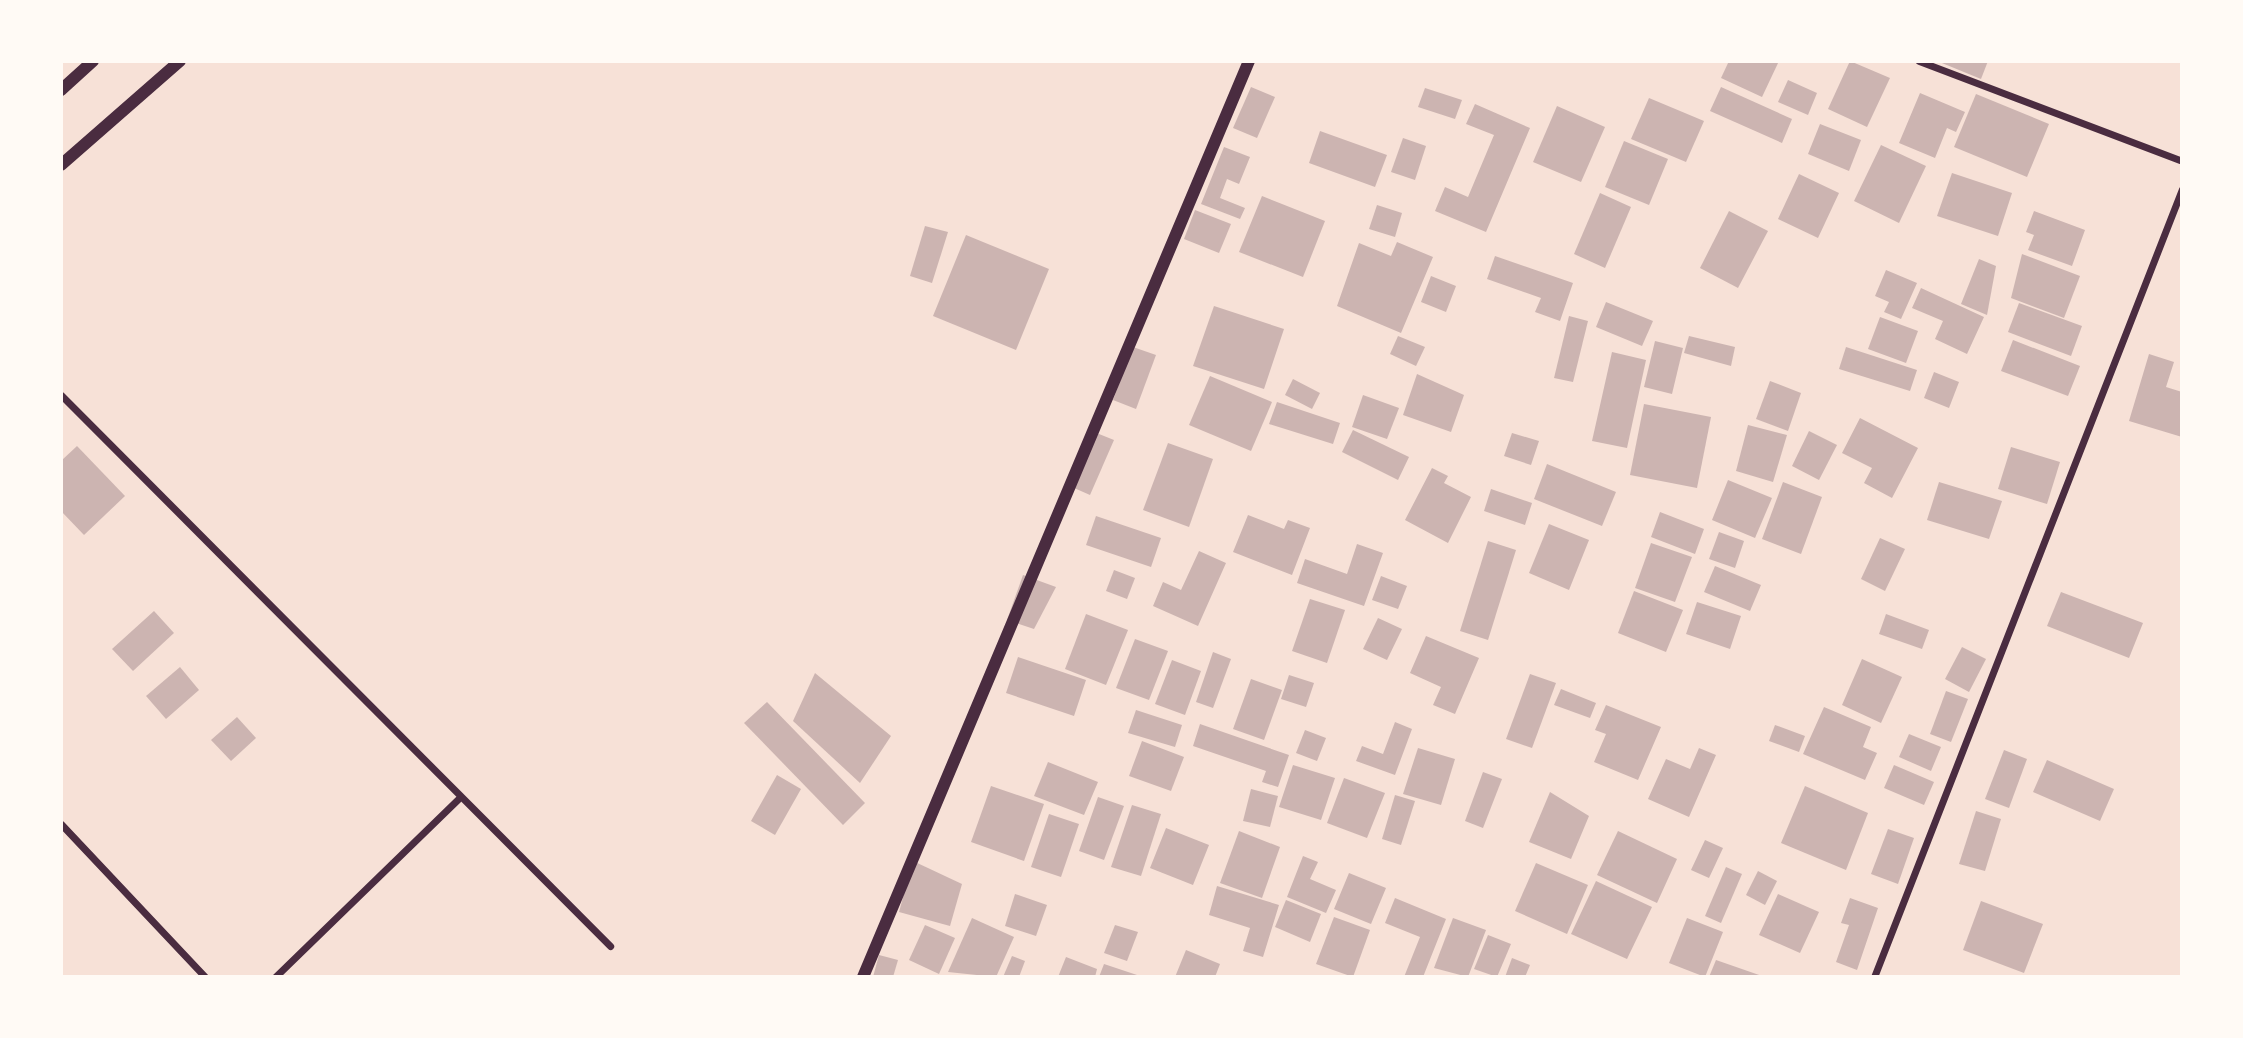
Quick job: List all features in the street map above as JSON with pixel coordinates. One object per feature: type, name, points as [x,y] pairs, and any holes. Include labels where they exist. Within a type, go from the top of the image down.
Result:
[{"type":"street","points":[[61,90],[93,61]]},
{"type":"street","points":[[61,165],[180,61]]},
{"type":"street","points":[[863,977],[1249,61]]},
{"type":"street","points":[[1919,61],[2182,161]]},
{"type":"street","points":[[1874,977],[2182,189]]},
{"type":"street","points":[[61,396],[458,799],[610,946]]},
{"type":"street","points":[[275,977],[458,799]]},
{"type":"street","points":[[61,824],[205,977]]},
{"type":"building","points":[[1729,61],[1779,61],[1762,97],[1721,78]]},
{"type":"building","points":[[1850,61],[1890,78],[1867,127],[1828,109]]},
{"type":"building","points":[[1937,61],[1988,61],[1981,79]]},
{"type":"building","points":[[1788,80],[1817,93],[1808,115],[1778,102]]},
{"type":"building","points":[[1251,87],[1275,97],[1257,138],[1233,128]]},
{"type":"building","points":[[1721,87],[1792,119],[1782,143],[1710,111]]},
{"type":"building","points":[[1425,88],[1462,100],[1455,119],[1418,107]]},
{"type":"building","points":[[1920,93],[1965,112],[1956,132],[1947,128],[1935,158],[1899,143]]},
{"type":"building","points":[[1976,94],[2049,124],[2027,177],[1954,147]]},
{"type":"building","points":[[1649,98],[1704,121],[1686,162],[1631,139]]},
{"type":"building","points":[[1475,104],[1530,128],[1486,232],[1435,211],[1445,187],[1468,197],[1494,135],[1466,124]]},
{"type":"building","points":[[1557,106],[1605,127],[1581,182],[1533,162]]},
{"type":"building","points":[[1820,124],[1861,140],[1849,171],[1808,154]]},
{"type":"building","points":[[1320,131],[1387,155],[1375,187],[1309,163]]},
{"type":"building","points":[[1403,138],[1426,146],[1415,180],[1391,172]]},
{"type":"building","points":[[1624,141],[1668,159],[1649,205],[1605,187]]},
{"type":"building","points":[[1881,145],[1926,166],[1899,223],[1854,201]]},
{"type":"building","points":[[1224,147],[1250,157],[1239,184],[1227,179],[1220,198],[1245,208],[1240,219],[1201,204]]},
{"type":"building","points":[[1952,173],[2012,193],[1998,236],[1937,216]]},
{"type":"building","points":[[1799,174],[1839,193],[1818,238],[1778,219]]},
{"type":"building","points":[[1600,193],[1631,207],[1605,268],[1574,254]]},
{"type":"building","points":[[1262,196],[1325,221],[1303,277],[1239,252]]},
{"type":"building","points":[[1377,205],[1402,213],[1395,237],[1369,229]]},
{"type":"building","points":[[1195,210],[1231,224],[1219,253],[1184,239]]},
{"type":"building","points":[[1729,211],[1768,231],[1738,288],[1700,268]]},
{"type":"building","points":[[2034,211],[2085,230],[2072,266],[2028,250],[2034,235],[2026,232]]},
{"type":"building","points":[[925,226],[948,232],[932,283],[910,276]]},
{"type":"building","points":[[966,235],[1049,269],[1016,350],[933,316]]},
{"type":"building","points":[[1397,242],[1433,257],[1401,333],[1337,306],[1359,243],[1391,256]]},
{"type":"building","points":[[2022,254],[2080,276],[2064,318],[2011,298]]},
{"type":"building","points":[[1495,256],[1573,283],[1560,321],[1535,312],[1541,298],[1487,279]]},
{"type":"building","points":[[1979,259],[1996,266],[1987,315],[1961,304]]},
{"type":"building","points":[[1886,270],[1917,283],[1901,319],[1884,312],[1889,302],[1875,296]]},
{"type":"building","points":[[1431,276],[1456,286],[1446,312],[1421,302]]},
{"type":"building","points":[[1921,288],[1984,317],[1967,354],[1935,339],[1943,321],[1912,308]]},
{"type":"building","points":[[1606,302],[1653,321],[1642,346],[1596,327]]},
{"type":"building","points":[[2019,303],[2082,326],[2071,356],[2008,332]]},
{"type":"building","points":[[1214,306],[1284,329],[1264,389],[1193,366]]},
{"type":"building","points":[[1569,316],[1588,321],[1573,382],[1554,378]]},
{"type":"building","points":[[1880,317],[1918,331],[1906,363],[1868,349]]},
{"type":"building","points":[[1398,336],[1425,347],[1416,366],[1390,354]]},
{"type":"building","points":[[1689,336],[1735,347],[1731,366],[1684,353]]},
{"type":"building","points":[[2013,340],[2080,366],[2068,396],[2001,371]]},
{"type":"building","points":[[1655,341],[1683,348],[1672,394],[1644,387]]},
{"type":"building","points":[[1133,347],[1156,355],[1136,409],[1113,400]]},
{"type":"building","points":[[1846,347],[1917,370],[1910,391],[1839,369]]},
{"type":"building","points":[[1612,352],[1646,360],[1627,448],[1592,441]]},
{"type":"building","points":[[2149,354],[2174,362],[2166,387],[2182,392],[2182,437],[2129,421]]},
{"type":"building","points":[[1934,372],[1959,382],[1949,408],[1924,398]]},
{"type":"building","points":[[1417,374],[1464,395],[1451,432],[1403,415]]},
{"type":"building","points":[[1210,376],[1272,402],[1251,451],[1189,425]]},
{"type":"building","points":[[1293,379],[1320,393],[1312,409],[1285,395]]},
{"type":"building","points":[[1770,381],[1801,393],[1788,431],[1756,419]]},
{"type":"building","points":[[1363,395],[1399,408],[1387,439],[1352,427]]},
{"type":"building","points":[[1277,402],[1340,423],[1333,444],[1269,424]]},
{"type":"building","points":[[1644,404],[1711,417],[1697,488],[1630,475]]},
{"type":"building","points":[[1860,418],[1918,448],[1892,498],[1864,483],[1872,468],[1842,453]]},
{"type":"building","points":[[1748,425],[1787,435],[1773,482],[1736,471]]},
{"type":"building","points":[[1089,430],[1114,440],[1090,495],[1065,484]]},
{"type":"building","points":[[1353,430],[1409,457],[1398,480],[1342,452]]},
{"type":"building","points":[[1809,431],[1837,445],[1819,480],[1792,466]]},
{"type":"building","points":[[1512,433],[1539,441],[1531,465],[1504,456]]},
{"type":"building","points":[[1168,443],[1213,459],[1189,527],[1143,510]]},
{"type":"building","points":[[77,446],[125,496],[84,535],[61,511],[61,461]]},
{"type":"building","points":[[2011,447],[2060,462],[2047,504],[1998,489]]},
{"type":"building","points":[[1547,464],[1616,492],[1602,526],[1534,499]]},
{"type":"building","points":[[1432,468],[1448,476],[1444,483],[1471,497],[1448,543],[1405,520]]},
{"type":"building","points":[[1728,480],[1772,498],[1755,538],[1712,520]]},
{"type":"building","points":[[1783,482],[1822,497],[1801,554],[1762,539]]},
{"type":"building","points":[[1939,482],[2002,501],[1989,539],[1927,520]]},
{"type":"building","points":[[1491,489],[1532,503],[1525,525],[1484,511]]},
{"type":"building","points":[[1660,512],[1704,529],[1695,554],[1651,537]]},
{"type":"building","points":[[1248,515],[1284,529],[1288,520],[1310,528],[1292,575],[1233,552]]},
{"type":"building","points":[[1096,516],[1161,538],[1151,567],[1086,545]]},
{"type":"building","points":[[1549,524],[1589,540],[1569,590],[1529,573]]},
{"type":"building","points":[[1719,532],[1744,541],[1735,568],[1709,559]]},
{"type":"building","points":[[1880,538],[1905,549],[1885,591],[1861,579]]},
{"type":"building","points":[[1488,541],[1516,550],[1488,640],[1460,631]]},
{"type":"building","points":[[1651,543],[1692,557],[1675,602],[1635,588]]},
{"type":"building","points":[[1357,544],[1383,553],[1364,606],[1297,583],[1305,559],[1347,574]]},
{"type":"building","points":[[1199,551],[1226,563],[1198,626],[1153,606],[1163,582],[1181,590]]},
{"type":"building","points":[[1715,566],[1761,585],[1750,611],[1704,592]]},
{"type":"building","points":[[1114,570],[1135,578],[1127,599],[1106,591]]},
{"type":"building","points":[[1023,575],[1056,587],[1034,629],[1007,620]]},
{"type":"building","points":[[1381,576],[1407,586],[1398,609],[1372,600]]},
{"type":"building","points":[[1634,591],[1683,610],[1666,652],[1618,633]]},
{"type":"building","points":[[2061,592],[2143,623],[2129,658],[2047,626]]},
{"type":"building","points":[[1310,599],[1345,610],[1327,663],[1292,651]]},
{"type":"building","points":[[1697,602],[1741,616],[1730,649],[1686,634]]},
{"type":"building","points":[[154,611],[174,633],[133,671],[112,649]]},
{"type":"building","points":[[1086,614],[1128,630],[1106,685],[1065,669]]},
{"type":"building","points":[[1886,614],[1929,630],[1922,649],[1879,634]]},
{"type":"building","points":[[1378,618],[1402,629],[1387,660],[1363,649]]},
{"type":"building","points":[[1426,636],[1479,658],[1455,714],[1433,705],[1441,687],[1410,673]]},
{"type":"building","points":[[1135,639],[1168,651],[1149,700],[1116,688]]},
{"type":"building","points":[[1962,647],[1986,659],[1969,692],[1945,679]]},
{"type":"building","points":[[1213,652],[1231,659],[1213,708],[1196,702]]},
{"type":"building","points":[[1018,657],[1086,680],[1074,716],[1006,693]]},
{"type":"building","points":[[1862,659],[1902,677],[1881,723],[1842,705]]},
{"type":"building","points":[[1172,660],[1201,671],[1185,715],[1155,704]]},
{"type":"building","points":[[180,667],[199,690],[166,719],[146,696]]},
{"type":"building","points":[[815,673],[891,736],[860,783],[793,721]]},
{"type":"building","points":[[1530,674],[1556,683],[1532,748],[1506,739]]},
{"type":"building","points":[[1289,675],[1314,683],[1306,707],[1281,699]]},
{"type":"building","points":[[1251,679],[1282,690],[1264,740],[1233,729]]},
{"type":"building","points":[[1561,689],[1596,703],[1590,718],[1554,705]]},
{"type":"building","points":[[1946,691],[1968,699],[1951,742],[1930,734]]},
{"type":"building","points":[[767,702],[865,803],[843,825],[744,723]]},
{"type":"building","points":[[1606,705],[1661,727],[1638,780],[1594,762],[1606,734],[1595,730]]},
{"type":"building","points":[[1824,707],[1871,727],[1863,747],[1877,753],[1865,780],[1803,754]]},
{"type":"building","points":[[1136,710],[1182,725],[1175,747],[1128,733]]},
{"type":"building","points":[[237,717],[256,738],[231,761],[211,740]]},
{"type":"building","points":[[1395,722],[1412,729],[1395,775],[1356,761],[1362,746],[1383,754]]},
{"type":"building","points":[[1200,724],[1289,755],[1278,787],[1262,782],[1266,771],[1193,746]]},
{"type":"building","points":[[1775,725],[1805,736],[1799,752],[1769,741]]},
{"type":"building","points":[[1305,730],[1326,738],[1317,761],[1296,753]]},
{"type":"building","points":[[1909,734],[1941,747],[1931,771],[1899,757]]},
{"type":"building","points":[[1142,741],[1184,757],[1171,791],[1129,776]]},
{"type":"building","points":[[1418,748],[1455,759],[1441,805],[1403,794]]},
{"type":"building","points":[[1699,748],[1716,755],[1689,817],[1648,799],[1666,759],[1690,769]]},
{"type":"building","points":[[2004,750],[2027,759],[2009,808],[1985,799]]},
{"type":"building","points":[[2047,760],[2114,789],[2100,821],[2033,792]]},
{"type":"building","points":[[1048,762],[1098,782],[1084,815],[1034,796]]},
{"type":"building","points":[[1293,765],[1335,778],[1321,820],[1279,807]]},
{"type":"building","points":[[1894,765],[1934,782],[1924,805],[1884,788]]},
{"type":"building","points":[[1483,772],[1502,779],[1483,828],[1465,821]]},
{"type":"building","points":[[777,775],[801,789],[775,835],[751,821]]},
{"type":"building","points":[[1344,778],[1385,793],[1367,838],[1327,823]]},
{"type":"building","points":[[991,786],[1044,804],[1024,861],[971,842]]},
{"type":"building","points":[[1805,786],[1868,813],[1846,870],[1781,843]]},
{"type":"building","points":[[1251,789],[1278,796],[1270,827],[1243,821]]},
{"type":"building","points":[[1550,792],[1589,816],[1571,859],[1529,842]]},
{"type":"building","points":[[1395,795],[1415,801],[1401,845],[1382,839]]},
{"type":"building","points":[[1098,797],[1124,806],[1104,860],[1079,851]]},
{"type":"building","points":[[1132,805],[1161,814],[1141,876],[1111,867]]},
{"type":"building","points":[[1976,811],[2001,819],[1985,871],[1959,864]]},
{"type":"building","points":[[1049,814],[1079,824],[1061,877],[1031,867]]},
{"type":"building","points":[[1166,828],[1209,845],[1193,885],[1150,868]]},
{"type":"building","points":[[1888,829],[1914,838],[1898,884],[1871,874]]},
{"type":"building","points":[[1239,831],[1280,847],[1262,898],[1220,883]]},
{"type":"building","points":[[1618,831],[1677,859],[1657,903],[1597,875]]},
{"type":"building","points":[[1705,840],[1723,848],[1709,878],[1691,870]]},
{"type":"building","points":[[1303,856],[1318,862],[1310,879],[1336,890],[1326,913],[1287,897]]},
{"type":"building","points":[[913,861],[962,884],[950,926],[899,912]]},
{"type":"building","points":[[1536,863],[1588,885],[1567,934],[1515,911]]},
{"type":"building","points":[[1726,867],[1742,874],[1721,923],[1705,916]]},
{"type":"building","points":[[1758,871],[1777,881],[1765,905],[1746,895]]},
{"type":"building","points":[[1349,873],[1386,888],[1371,924],[1334,909]]},
{"type":"building","points":[[1596,881],[1652,907],[1627,959],[1571,934]]},
{"type":"building","points":[[1217,886],[1279,905],[1263,957],[1243,951],[1250,928],[1209,915]]},
{"type":"building","points":[[1015,894],[1047,905],[1036,936],[1005,926]]},
{"type":"building","points":[[1778,894],[1819,912],[1800,953],[1759,935]]},
{"type":"building","points":[[1395,898],[1446,919],[1423,977],[1404,977],[1420,937],[1385,923]]},
{"type":"building","points":[[1850,898],[1878,908],[1857,970],[1836,962],[1849,925],[1841,923]]},
{"type":"building","points":[[1286,900],[1321,914],[1310,942],[1275,927]]},
{"type":"building","points":[[1981,901],[2043,924],[2024,973],[1963,950]]},
{"type":"building","points":[[1334,917],[1370,930],[1353,977],[1316,964]]},
{"type":"building","points":[[972,918],[1014,937],[996,977],[948,972]]},
{"type":"building","points":[[1453,918],[1486,930],[1468,977],[1434,968]]},
{"type":"building","points":[[1687,918],[1723,932],[1705,977],[1669,963]]},
{"type":"building","points":[[925,925],[955,938],[939,974],[909,960]]},
{"type":"building","points":[[1115,925],[1138,932],[1127,961],[1104,953]]},
{"type":"building","points":[[1488,935],[1511,944],[1497,977],[1474,969]]},
{"type":"building","points":[[1186,950],[1220,964],[1215,977],[1175,977]]},
{"type":"building","points":[[879,955],[898,960],[893,977],[873,977]]},
{"type":"building","points":[[1012,956],[1025,961],[1019,977],[1003,977]]},
{"type":"building","points":[[1066,957],[1097,969],[1095,977],[1058,977]]},
{"type":"building","points":[[1512,958],[1530,965],[1525,977],[1505,977]]},
{"type":"building","points":[[1716,960],[1762,976],[1762,977],[1709,977]]},
{"type":"building","points":[[1104,964],[1140,976],[1140,977],[1099,977]]}]
